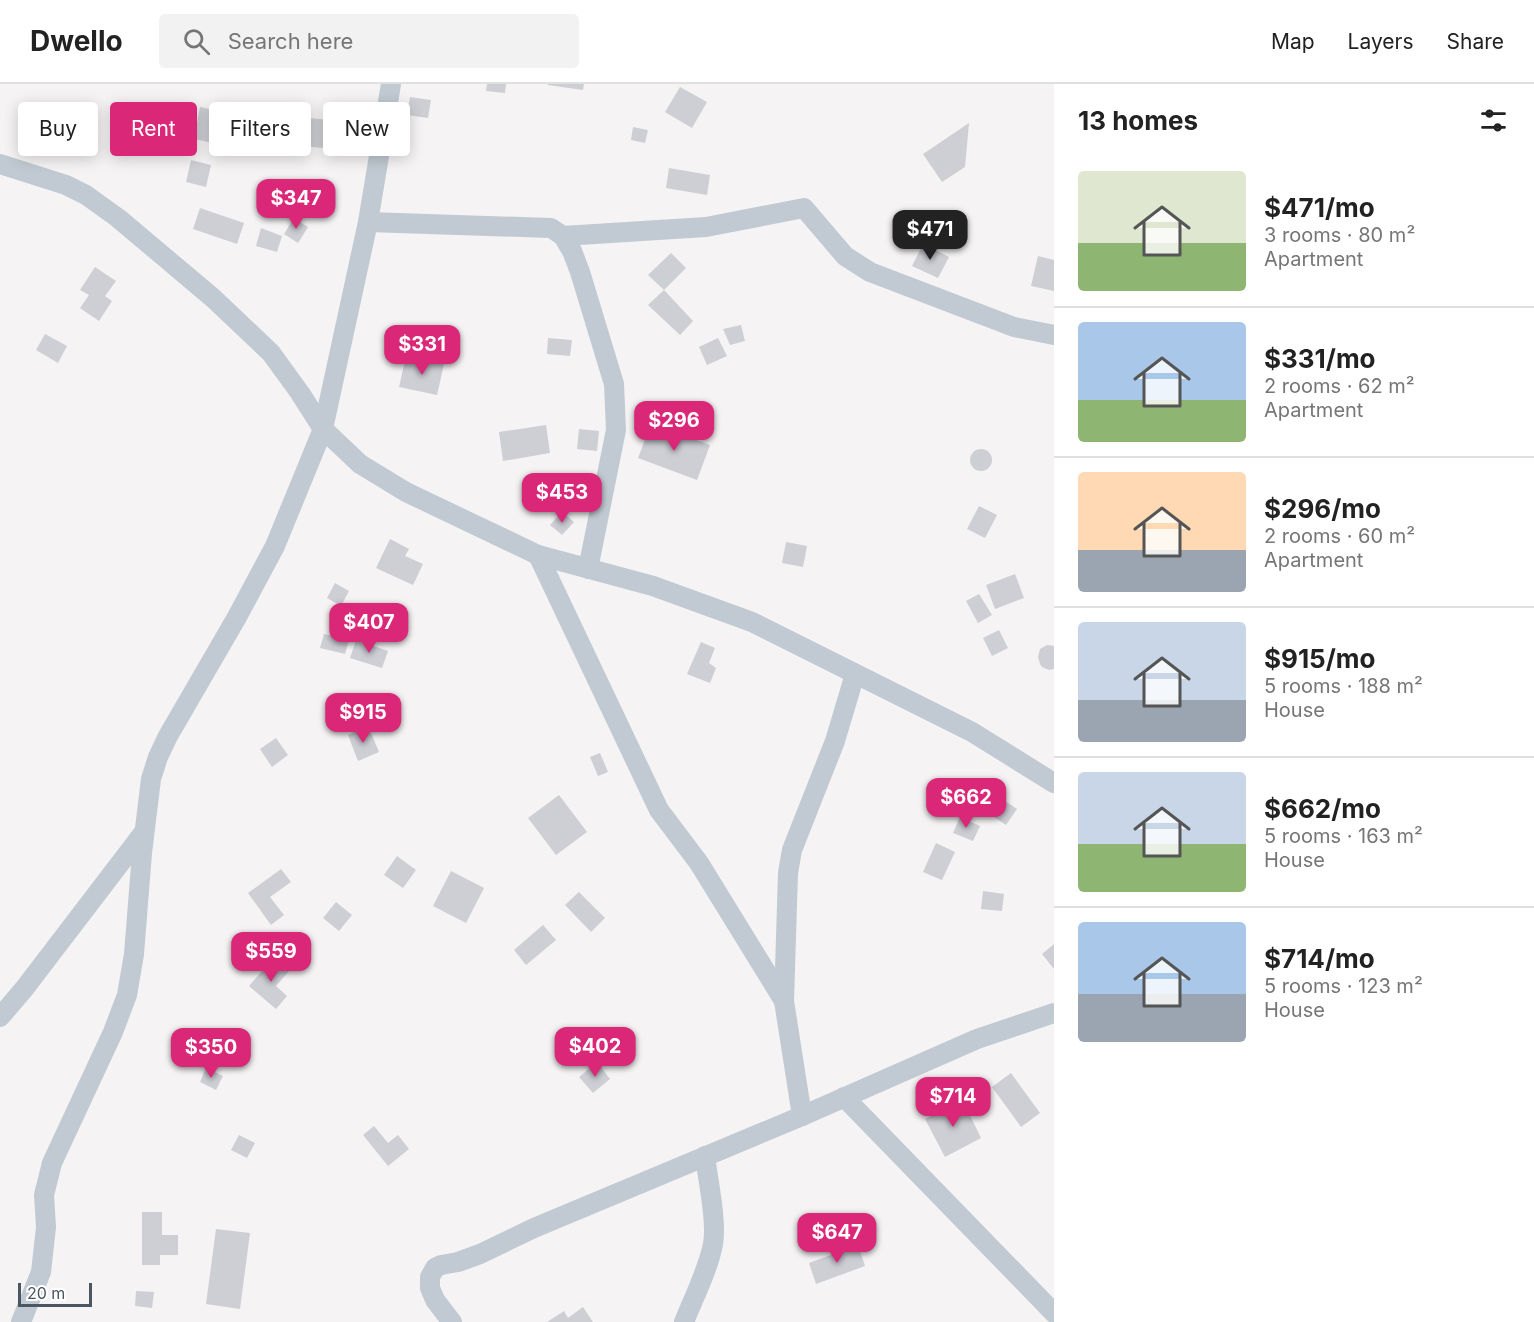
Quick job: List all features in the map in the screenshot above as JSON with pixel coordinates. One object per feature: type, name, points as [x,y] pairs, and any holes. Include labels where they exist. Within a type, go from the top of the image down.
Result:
[{"type":"street","points":[[21,1322],[41,1272],[46,1227],[44,1195],[52,1163],[113,1032],[127,995],[134,954],[144,831],[151,779],[158,756],[275,546],[323,429],[368,222],[391,84]]},
{"type":"street","points":[[0,164],[66,185],[86,195],[118,218],[213,298],[272,353],[323,429],[360,464],[406,492],[538,555],[653,586],[752,622],[972,732],[1054,783]]},
{"type":"street","points":[[562,236],[705,227],[804,208],[845,256],[870,272],[1014,327],[1054,335]]},
{"type":"street","points":[[368,222],[551,228],[562,236],[572,250],[614,384],[616,430],[588,569]]},
{"type":"street","points":[[538,555],[659,810],[699,862],[784,1001]]},
{"type":"street","points":[[802,1116],[784,1001],[788,873],[792,850],[835,741],[855,674]]},
{"type":"street","points":[[0,1017],[24,989],[144,831]]},
{"type":"street","points":[[452,1322],[435,1300],[430,1288],[430,1277],[435,1268],[480,1254],[534,1228],[802,1116],[977,1039],[1054,1013]]},
{"type":"street","points":[[844,1097],[1054,1313]]},
{"type":"street","points":[[684,1322],[713,1242],[705,1156]]},
{"type":"building","points":[[487,84],[506,84],[505,93],[486,91]]},
{"type":"building","points":[[548,84],[584,84],[583,90]]},
{"type":"building","points":[[680,87],[707,102],[692,128],[665,112]]},
{"type":"building","points":[[410,97],[431,100],[428,118],[410,115]]},
{"type":"building","points":[[200,107],[209,109],[209,142],[197,140]]},
{"type":"building","points":[[311,118],[323,119],[323,148],[311,147]]},
{"type":"building","points":[[969,123],[965,167],[942,182],[923,154]]},
{"type":"building","points":[[633,127],[648,130],[645,143],[631,140]]},
{"type":"building","points":[[191,160],[211,165],[206,187],[186,182]]},
{"type":"building","points":[[669,168],[710,175],[707,195],[666,188]]},
{"type":"building","points":[[200,208],[244,223],[237,244],[193,229]]},
{"type":"building","points":[[294,218],[308,227],[298,243],[284,234]]},
{"type":"building","points":[[261,228],[282,236],[277,252],[256,246]]},
{"type":"building","points":[[923,244],[949,257],[938,278],[912,266]]},
{"type":"building","points":[[671,253],[686,268],[664,290],[648,275]]},
{"type":"building","points":[[1038,256],[1054,260],[1054,291],[1031,286]]},
{"type":"building","points":[[95,267],[116,281],[105,296],[112,301],[99,321],[80,308],[89,295],[80,290]]},
{"type":"building","points":[[664,290],[693,321],[680,335],[648,305]]},
{"type":"building","points":[[741,325],[745,341],[730,345],[723,329]]},
{"type":"building","points":[[45,334],[67,346],[58,363],[36,350]]},
{"type":"building","points":[[548,338],[572,340],[570,356],[547,354]]},
{"type":"building","points":[[718,338],[727,356],[707,365],[699,347]]},
{"type":"building","points":[[406,356],[444,364],[437,395],[399,387]]},
{"type":"building","points":[[651,424],[710,445],[697,480],[638,458]]},
{"type":"building","points":[[546,425],[550,453],[503,461],[499,432]]},
{"type":"building","points":[[579,429],[599,431],[597,451],[577,449]]},
{"type":"building","points":[[981,449],[989,452],[992,460],[989,468],[981,471],[973,468],[970,460],[973,452]]},
{"type":"building","points":[[979,506],[997,515],[985,538],[967,529]]},
{"type":"building","points":[[562,512],[574,522],[562,535],[550,525]]},
{"type":"building","points":[[390,539],[409,549],[405,556],[423,564],[413,585],[376,568]]},
{"type":"building","points":[[786,542],[807,546],[803,567],[782,563]]},
{"type":"building","points":[[1015,574],[1024,598],[995,609],[986,585]]},
{"type":"building","points":[[335,583],[349,591],[341,606],[327,598]]},
{"type":"building","points":[[979,594],[992,615],[978,623],[966,601]]},
{"type":"building","points":[[999,630],[1008,648],[992,656],[983,638]]},
{"type":"building","points":[[324,634],[349,640],[345,654],[320,648]]},
{"type":"building","points":[[356,640],[388,651],[382,668],[350,658]]},
{"type":"building","points":[[701,642],[715,648],[709,663],[716,668],[710,683],[687,674]]},
{"type":"building","points":[[1047,645],[1054,646],[1054,669],[1049,670],[1042,667],[1038,657],[1040,649]]},
{"type":"building","points":[[368,726],[379,752],[358,761],[348,735]]},
{"type":"building","points":[[276,738],[288,755],[272,767],[260,749]]},
{"type":"building","points":[[600,753],[608,772],[598,776],[590,757]]},
{"type":"building","points":[[559,795],[587,832],[556,855],[528,818]]},
{"type":"building","points":[[996,795],[1017,809],[1006,825],[985,811]]},
{"type":"building","points":[[960,817],[980,826],[973,841],[953,833]]},
{"type":"building","points":[[936,843],[955,852],[942,880],[923,872]]},
{"type":"building","points":[[397,856],[416,870],[403,888],[384,875]]},
{"type":"building","points":[[281,869],[291,882],[270,897],[284,915],[271,925],[248,893]]},
{"type":"building","points":[[451,871],[484,888],[466,923],[433,906]]},
{"type":"building","points":[[983,891],[1004,894],[1002,911],[981,909]]},
{"type":"building","points":[[579,892],[605,918],[591,932],[565,905]]},
{"type":"building","points":[[336,902],[352,915],[339,931],[323,918]]},
{"type":"building","points":[[543,925],[556,940],[526,965],[514,950]]},
{"type":"building","points":[[1054,944],[1054,969],[1042,954]]},
{"type":"building","points":[[273,958],[289,971],[276,986],[287,996],[276,1009],[249,986]]},
{"type":"building","points":[[597,1062],[610,1079],[593,1093],[579,1077]]},
{"type":"building","points":[[206,1068],[223,1076],[216,1090],[200,1082]]},
{"type":"building","points":[[1011,1073],[1040,1113],[1021,1127],[992,1087]]},
{"type":"building","points":[[962,1099],[981,1138],[945,1157],[925,1119]]},
{"type":"building","points":[[374,1126],[388,1143],[398,1135],[409,1149],[388,1166],[363,1135]]},
{"type":"building","points":[[239,1135],[255,1143],[247,1158],[231,1150]]},
{"type":"building","points":[[142,1212],[162,1212],[162,1235],[178,1235],[178,1255],[160,1255],[160,1265],[142,1265]]},
{"type":"building","points":[[216,1229],[250,1233],[240,1309],[206,1304]]},
{"type":"building","points":[[858,1245],[865,1266],[816,1284],[809,1263]]},
{"type":"building","points":[[136,1291],[154,1292],[152,1308],[135,1306]]},
{"type":"building","points":[[583,1307],[593,1322],[547,1322],[564,1311],[568,1318]]}]
